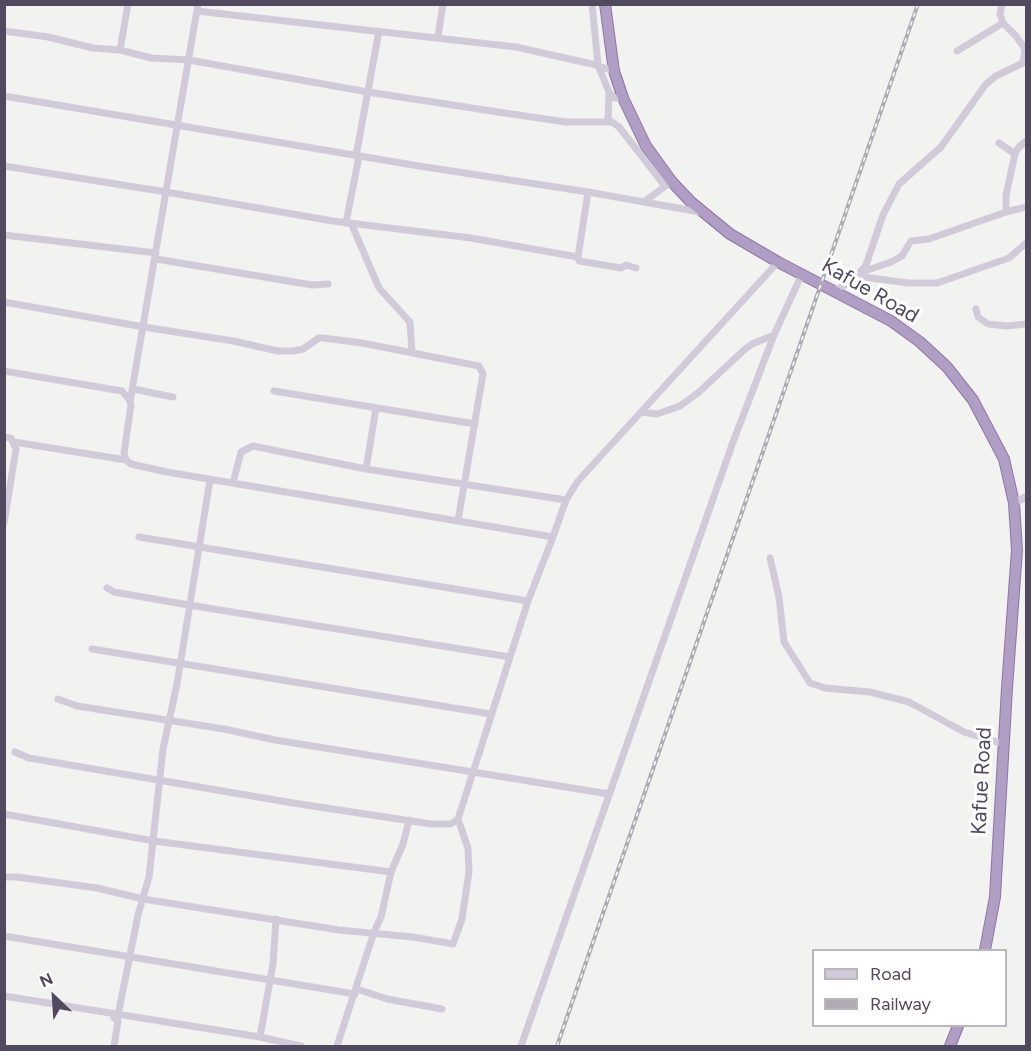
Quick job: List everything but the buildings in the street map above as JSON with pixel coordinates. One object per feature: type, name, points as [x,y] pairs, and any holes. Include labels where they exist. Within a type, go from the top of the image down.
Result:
[{"type":"highway","name":"Kafue Road","points":[[605,4],[614,71],[623,98],[646,146],[668,184],[730,234],[778,262],[839,289],[925,346],[974,400],[1000,448],[1014,503],[1017,550],[995,897],[985,949]]},
{"type":"highway","points":[[950,1047],[958,1027]]},
{"type":"street","points":[[120,50],[128,4]]},
{"type":"street","points":[[438,38],[443,4]]},
{"type":"street","points":[[592,4],[598,65],[609,92],[614,98],[623,98]]},
{"type":"street","points":[[862,272],[884,215],[899,184],[941,147],[986,84],[996,76],[1025,66],[1026,54],[1022,43],[1003,23],[1000,14],[1002,4]]},
{"type":"street","points":[[126,460],[124,453],[130,402],[197,8],[538,51],[614,71]]},
{"type":"street","points":[[957,51],[1003,23]]},
{"type":"street","points":[[4,31],[48,37],[93,48],[120,50],[151,58],[189,60],[368,92],[566,122],[611,122]]},
{"type":"street","points":[[379,31],[357,156],[349,223],[379,288],[410,322],[412,353]]},
{"type":"street","points":[[609,92],[608,119],[619,127],[668,184],[645,201]]},
{"type":"street","points":[[4,96],[357,156],[645,201],[703,213]]},
{"type":"street","points":[[1006,212],[1006,195],[1015,154],[1026,141]]},
{"type":"street","points":[[999,143],[1015,154]]},
{"type":"street","points":[[4,166],[349,223],[471,238],[578,257]]},
{"type":"street","points":[[588,192],[579,261],[621,268],[626,266],[636,268]]},
{"type":"street","points":[[839,289],[862,272],[897,259],[904,253],[911,241],[929,239],[1026,207]]},
{"type":"street","points":[[4,235],[156,256],[312,285],[328,284]]},
{"type":"street","points":[[839,289],[863,277],[908,283],[937,283],[1009,258],[1026,243]]},
{"type":"street","points":[[4,877],[97,888],[143,899],[339,930],[374,932],[453,944],[462,919],[469,872],[468,848],[458,819],[528,601],[566,500],[578,481],[778,262]]},
{"type":"street","points":[[520,1047],[733,442],[774,335],[802,274]]},
{"type":"street","points":[[4,302],[278,351],[303,349],[319,338],[323,338],[362,343],[477,365],[483,374],[466,485],[458,521]]},
{"type":"street","points":[[976,309],[981,321],[988,324],[1007,326],[1026,324]]},
{"type":"street","points":[[642,412],[657,414],[680,406],[699,392],[744,350],[774,335]]},
{"type":"street","points":[[4,370],[122,391],[130,402]]},
{"type":"street","points":[[133,389],[172,397]]},
{"type":"street","points":[[274,391],[475,424]]},
{"type":"street","points":[[366,468],[376,408]]},
{"type":"street","points":[[4,437],[11,438],[16,449],[4,523]]},
{"type":"street","points":[[14,442],[126,460],[131,464],[146,468],[210,480],[553,537]]},
{"type":"street","points":[[233,483],[241,452],[253,447],[466,485],[566,500]]},
{"type":"street","points":[[114,1047],[118,1021],[114,1018],[149,877],[163,749],[170,721],[210,480]]},
{"type":"street","points":[[1014,503],[1026,497]]},
{"type":"street","points":[[139,537],[528,601]]},
{"type":"street","points":[[770,558],[779,597],[784,642],[810,682],[825,688],[870,692],[909,702],[964,732],[1004,744]]},
{"type":"street","points":[[107,588],[114,592],[189,605],[510,657]]},
{"type":"street","points":[[92,649],[491,714]]},
{"type":"street","points":[[58,699],[76,706],[609,794]]},
{"type":"street","points":[[15,752],[29,758],[161,781],[409,820],[444,825],[458,819]]},
{"type":"street","points":[[4,814],[154,841],[391,872]]},
{"type":"street","points":[[337,1047],[381,916],[391,872],[409,820]]},
{"type":"street","points":[[260,1038],[274,954],[276,919]]},
{"type":"street","points":[[4,936],[130,955],[269,981],[356,991],[442,1009]]},
{"type":"street","points":[[4,996],[260,1038],[301,1047]]},
{"type":"railway","points":[[557,1046],[918,4]]}]
